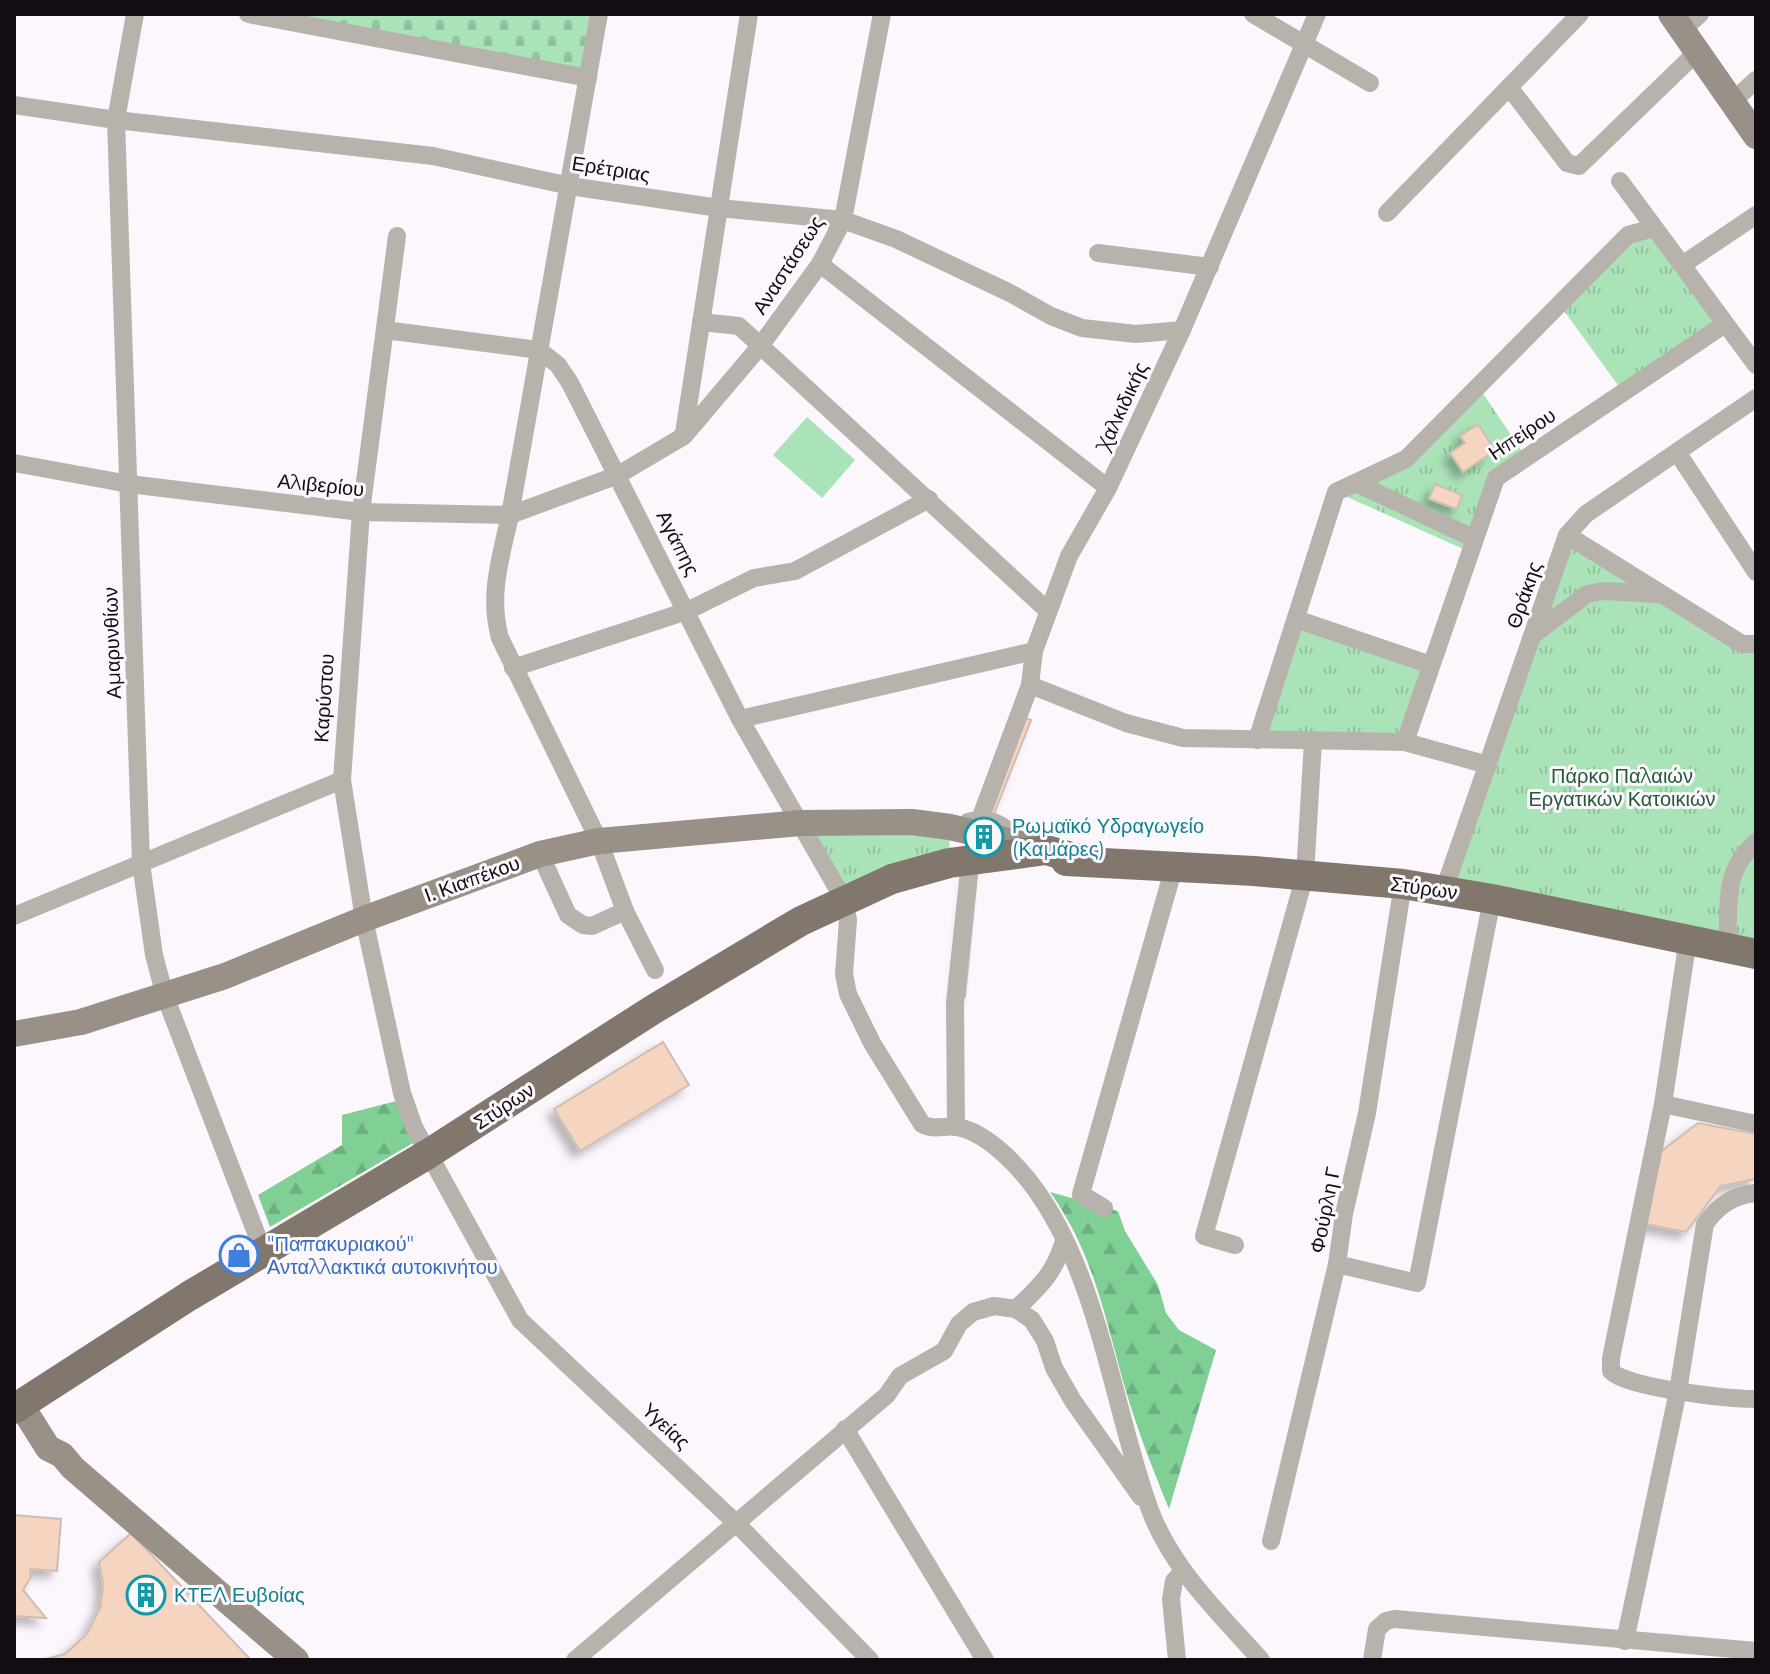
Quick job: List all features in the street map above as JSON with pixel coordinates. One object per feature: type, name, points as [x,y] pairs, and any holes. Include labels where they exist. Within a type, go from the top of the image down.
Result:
[{"type":"main road","name":"Στύρων","points":[[21,1402],[37,1381],[104,1349],[428,1154],[654,1009],[801,921],[909,874],[949,863],[1034,847],[1086,861]]},
{"type":"main road","name":"Στύρων","points":[[909,874],[969,872],[1034,863],[1086,861],[1403,884],[1492,899],[1742,951]]},
{"type":"street","name":"Αμαρυνθίων","points":[[135,14],[116,120],[141,863],[154,955],[165,996],[263,1251]]},
{"type":"street","points":[[248,14],[588,78]]},
{"type":"street","points":[[599,14],[493,596],[495,619],[513,668],[599,841],[625,911],[655,970]]},
{"type":"street","points":[[684,436],[749,14]]},
{"type":"street","name":"Αναστάσεως","points":[[618,475],[684,436],[761,345],[820,264],[843,220],[882,14]]},
{"type":"street","points":[[1253,14],[1370,83]]},
{"type":"street","name":"Χαλκιδικής","points":[[980,819],[1030,685],[1034,651],[1069,556],[1108,488],[1182,330],[1317,14]]},
{"type":"street","points":[[1387,213],[1580,14]]},
{"type":"street","points":[[1684,19],[1697,52],[1756,136]]},
{"type":"street","points":[[1509,87],[1567,163],[1579,166],[1697,52]]},
{"type":"street","points":[[1732,102],[1756,80]]},
{"type":"street","name":"Ερέτριας","points":[[14,105],[116,120],[433,156],[570,186],[719,208],[843,220],[896,239],[1051,316],[1082,328],[1136,334],[1182,330]]},
{"type":"street","points":[[1620,181],[1756,365]]},
{"type":"street","points":[[1682,265],[1756,215]]},
{"type":"street","points":[[1257,740],[1336,492],[1406,459],[1628,235],[1654,228]]},
{"type":"street","name":"Καρύστου","points":[[397,236],[361,512],[342,780],[364,919],[402,1093],[428,1154]]},
{"type":"street","points":[[1098,253],[1210,267]]},
{"type":"street","points":[[820,264],[1108,488]]},
{"type":"street","points":[[701,322],[739,326],[1047,610]]},
{"type":"street","name":"Ηπείρου","points":[[1405,742],[1496,478],[1725,324]]},
{"type":"street","points":[[385,330],[539,350]]},
{"type":"street","name":"Αγάπης","points":[[539,350],[558,365],[570,383],[740,719],[844,900]]},
{"type":"street","name":"Θράκης","points":[[1444,890],[1567,535],[1586,514],[1756,398]]},
{"type":"street","points":[[1677,452],[1756,572]]},
{"type":"street","name":"Αλιβερίου","points":[[14,463],[129,484],[361,512],[510,515],[618,475]]},
{"type":"street","points":[[1356,483],[1473,538]]},
{"type":"street","points":[[513,668],[687,611],[754,578],[795,571],[929,499]]},
{"type":"street","points":[[1567,535],[1742,644],[1756,644]]},
{"type":"street","points":[[1533,635],[1587,594],[1604,591],[1660,594]]},
{"type":"street","points":[[1296,619],[1431,665]]},
{"type":"street","points":[[740,719],[1034,651]]},
{"type":"street","points":[[1030,685],[1126,723],[1183,738],[1405,742],[1488,765]]},
{"type":"street","points":[[1235,1245],[1204,1236],[1305,875],[1313,741]]},
{"type":"street","points":[[14,916],[342,780]]},
{"type":"street","points":[[980,819],[1004,825],[1034,847]]},
{"type":"street","name":"Ι. Κιαπέκου","points":[[950,827],[980,819]]},
{"type":"street","name":"Ι. Κιαπέκου","points":[[14,1034],[81,1022],[165,996],[225,976],[364,919],[540,854],[599,841],[801,823],[912,822],[950,827],[1034,847]]},
{"type":"street","points":[[1742,951],[1728,892],[1734,868],[1756,842]]},
{"type":"street","points":[[540,854],[568,915],[574,921],[592,926],[625,911]]},
{"type":"street","points":[[1104,1208],[1081,1194],[1174,867]]},
{"type":"street","points":[[956,1127],[955,1003],[969,872]]},
{"type":"street","name":"Φούρλη Γ","points":[[1271,1541],[1337,1264],[1344,1214],[1367,1113],[1403,884]]},
{"type":"street","points":[[1337,1264],[1417,1283],[1492,899]]},
{"type":"street","points":[[844,900],[848,920],[844,974],[848,994],[859,1020],[922,1124],[929,1128],[956,1127],[984,1139],[1003,1153],[1031,1181],[1064,1241],[1083,1286],[1151,1512]]},
{"type":"street","points":[[1688,939],[1663,1104],[1611,1358],[1611,1371],[1619,1378],[1678,1391],[1726,1399],[1756,1399]]},
{"type":"street","points":[[1663,1104],[1756,1124]]},
{"type":"street","name":"Υγείας","points":[[428,1154],[520,1320],[736,1523],[870,1660]]},
{"type":"street","points":[[1625,1641],[1678,1391],[1705,1224],[1714,1211],[1738,1195],[1756,1193]]},
{"type":"street","points":[[1016,1309],[1045,1281],[1057,1264],[1064,1241]]},
{"type":"street","points":[[575,1660],[887,1395],[900,1376],[944,1351],[959,1324],[973,1312],[994,1306],[1016,1309],[1032,1320],[1073,1401],[1151,1512],[1183,1571],[1261,1660]]},
{"type":"street","points":[[21,1402],[48,1448],[62,1455],[73,1468],[296,1660]]},
{"type":"street","points":[[845,1429],[985,1660]]},
{"type":"street","points":[[1177,1660],[1171,1599],[1174,1581],[1183,1571]]},
{"type":"street","points":[[1372,1660],[1377,1629],[1386,1621],[1395,1619],[1756,1651]]},
{"type":"green space","points":[[248,14],[599,14],[588,78]]},
{"type":"green space","points":[[1654,228],[1725,324],[1623,392],[1559,304],[1628,235]]},
{"type":"green space","points":[[1478,386],[1526,457],[1496,478],[1470,552],[1336,492],[1406,459]]},
{"type":"green space","points":[[807,417],[855,460],[822,498],[773,455]]},
{"type":"green space","name":"Πάρκο Παλαιών Εργατικών Κατοικιών","points":[[1567,535],[1756,644],[1756,954],[1444,890]]},
{"type":"green space","points":[[1296,619],[1431,665],[1405,742],[1257,740]]},
{"type":"green space","points":[[801,823],[950,827],[949,863],[844,900]]},
{"type":"green space","points":[[400,1100],[413,1143],[270,1227],[258,1195],[342,1145],[342,1115]]},
{"type":"green space","points":[[1050,1192],[1118,1211],[1125,1231],[1158,1285],[1166,1313],[1179,1330],[1216,1350],[1169,1509],[1133,1413],[1087,1260]]},
{"type":"building","points":[[1478,424],[1491,444],[1486,447],[1490,454],[1463,472],[1450,453],[1465,443],[1460,436]]},
{"type":"building","points":[[1435,484],[1462,495],[1457,509],[1429,499]]},
{"type":"building","name":"Ρωμαϊκό Υδραγωγείο (Καμάρες)","points":[[1023,717],[1031,720],[996,809],[978,866],[965,997],[959,997],[972,866]]},
{"type":"building","points":[[663,1042],[689,1085],[580,1151],[554,1109]]},
{"type":"building","points":[[1698,1123],[1756,1134],[1756,1179],[1721,1186],[1686,1232],[1645,1224],[1659,1153]]},
{"type":"building","points":[[14,1515],[61,1519],[57,1571],[30,1569],[31,1577],[23,1590],[46,1618],[14,1616]]},
{"type":"building","name":"ΚΤΕΛ Ευβοίας","points":[[131,1533],[251,1660],[42,1660],[65,1654],[87,1634],[101,1606],[103,1584],[99,1562]]},
{"type":"place","name":"Ρωμαϊκό Υδραγωγείο (Καμάρες)","points":[[984,837]]},
{"type":"place","name":"\"Παπακυριακού\" Ανταλλακτικά αυτοκινήτου","points":[[239,1255]]},
{"type":"place","name":"ΚΤΕΛ Ευβοίας","points":[[146,1595]]}]
